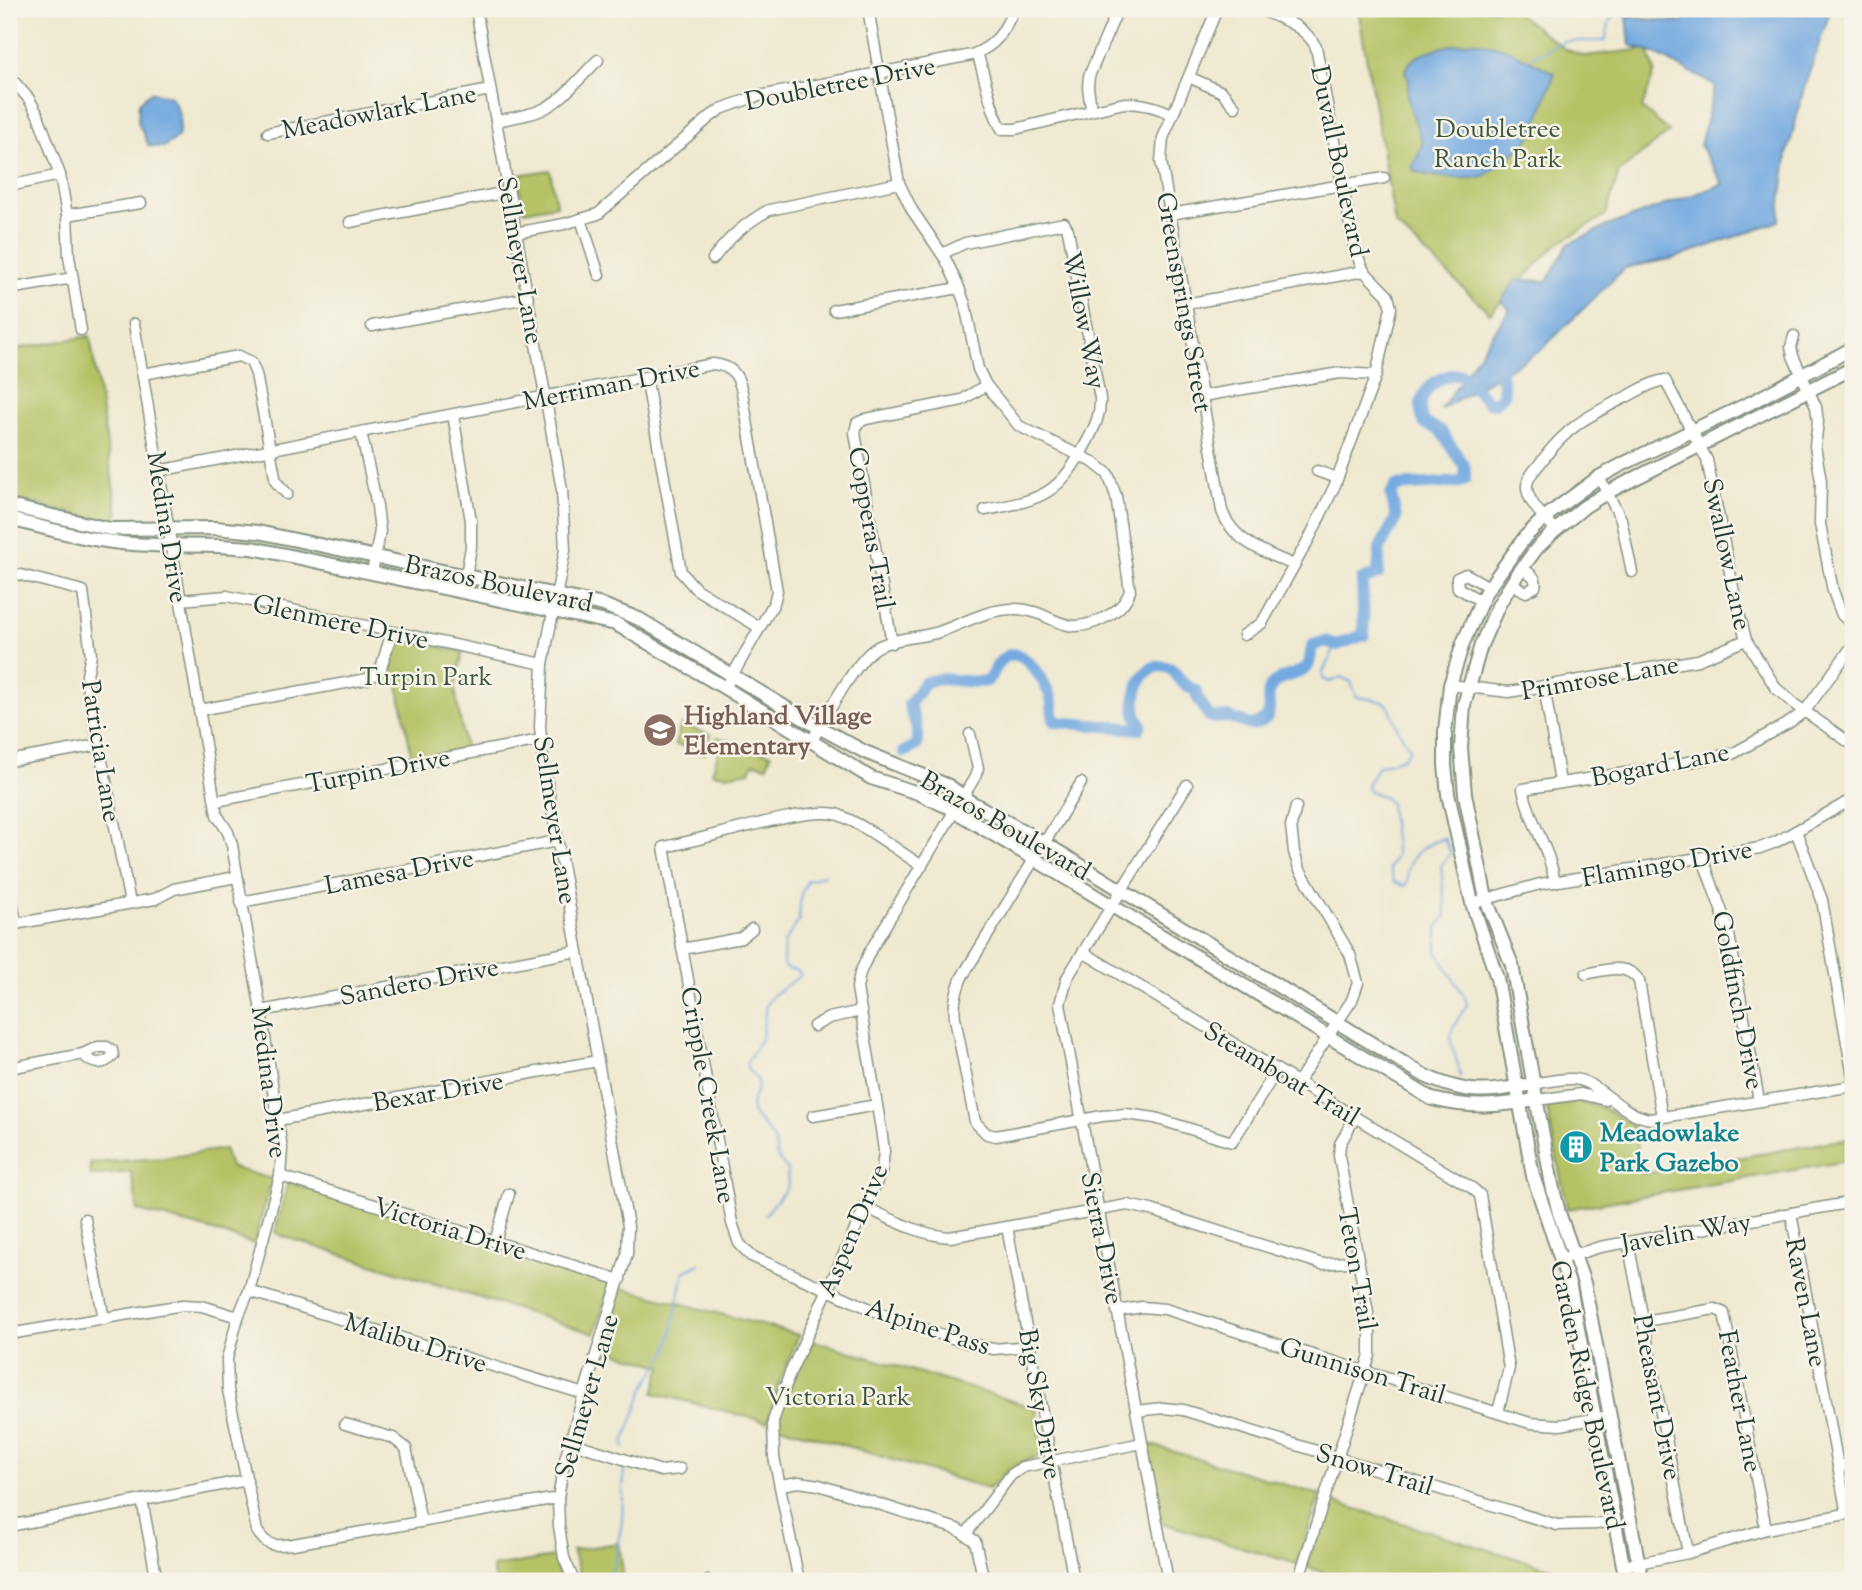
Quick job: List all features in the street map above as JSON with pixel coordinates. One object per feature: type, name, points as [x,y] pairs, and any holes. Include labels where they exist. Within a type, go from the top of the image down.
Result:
[{"type":"main road","name":"Garden Ridge Boulevard","points":[[1626,1581],[1570,1287],[1534,1176],[1497,978],[1472,903],[1448,794],[1445,731],[1450,685],[1463,643],[1481,601],[1525,537],[1545,517],[1599,477],[1801,377],[1853,348]]},
{"type":"main road","points":[[1642,1581],[1584,1283],[1556,1204],[1512,965],[1486,899],[1462,774],[1461,748],[1468,686],[1489,624],[1511,583],[1556,530],[1608,492],[1853,368]]},
{"type":"main road","name":"Brazos Boulevard","points":[[9,506],[96,540],[134,544],[226,545],[257,549],[601,620],[626,628],[871,778],[918,793],[955,811],[1432,1099],[1484,1108],[1537,1100]]},
{"type":"main road","name":"Brazos Boulevard","points":[[9,519],[110,529],[168,527],[258,532],[603,605],[639,619],[820,728],[885,762],[936,779],[1425,1076],[1451,1088],[1476,1092],[1534,1084]]},
{"type":"main road","points":[[133,529],[134,544]]},
{"type":"main road","points":[[767,713],[774,701]]},
{"type":"main road","points":[[1189,954],[1199,938]]},
{"type":"street","name":"Sellmeyer Lane","points":[[476,9],[565,518],[565,550],[544,664],[541,740],[628,1226],[627,1254],[570,1441],[558,1498],[564,1558],[574,1581]]},
{"type":"street","points":[[811,742],[863,658],[874,648],[937,633],[970,618],[1000,610],[1023,609],[1063,625],[1079,626],[1096,622],[1122,607],[1128,597],[1130,585],[1111,478],[1104,470],[1080,456],[1019,426],[986,386],[978,369],[965,304],[959,288],[942,254],[912,210],[899,183],[868,9]]},
{"type":"street","points":[[1091,109],[1089,76],[1118,9]]},
{"type":"street","name":"Greensprings Street","points":[[1217,9],[1163,138],[1160,154],[1224,517],[1245,541],[1294,565]]},
{"type":"street","name":"Duvall Boulevard","points":[[1244,635],[1262,623],[1319,519],[1364,413],[1376,375],[1391,308],[1384,290],[1364,271],[1355,251],[1316,47],[1298,26],[1258,9]]},
{"type":"street","name":"Doubletree Drive","points":[[515,233],[598,214],[721,109],[754,97],[956,60],[977,53],[991,47],[1001,36],[1011,10]]},
{"type":"street","points":[[977,53],[994,116],[1002,129],[1015,129],[1091,109],[1138,103],[1155,106],[1173,115]]},
{"type":"street","points":[[496,121],[546,107],[598,60]]},
{"type":"street","points":[[9,76],[29,99],[38,115],[60,175],[81,330]]},
{"type":"street","points":[[1188,77],[1222,92],[1234,107]]},
{"type":"street","name":"Meadowlark Lane","points":[[268,133],[490,90]]},
{"type":"street","points":[[9,186],[60,175]]},
{"type":"street","points":[[1170,214],[1384,178]]},
{"type":"street","points":[[713,259],[724,244],[752,219],[769,210],[899,183]]},
{"type":"street","points":[[350,222],[508,192]]},
{"type":"street","points":[[67,215],[141,202]]},
{"type":"street","points":[[581,219],[598,275]]},
{"type":"street","name":"Willow Way","points":[[942,254],[965,243],[1064,223],[1068,230],[1101,407],[1096,424],[1080,456]]},
{"type":"street","points":[[1186,304],[1364,271]]},
{"type":"street","points":[[9,289],[73,278]]},
{"type":"street","points":[[834,310],[959,288]]},
{"type":"street","points":[[372,326],[527,298]]},
{"type":"street","name":"Medina Drive","points":[[134,324],[217,815],[228,832],[232,845],[282,1149],[280,1176],[249,1291],[238,1317],[226,1369],[257,1531],[264,1542],[275,1546],[558,1498]]},
{"type":"street","points":[[1794,336],[1791,347],[1793,356],[1816,407],[1818,422],[1815,446],[1821,481],[1820,524],[1837,605],[1842,615],[1853,625]]},
{"type":"street","points":[[143,374],[239,356],[251,362],[256,374],[276,482],[287,494]]},
{"type":"street","name":"Merriman Drive","points":[[158,471],[713,364],[729,367],[739,378],[777,591],[774,603],[725,688]]},
{"type":"street","points":[[1202,396],[1340,373],[1376,375]]},
{"type":"street","points":[[646,377],[681,572],[696,589],[760,628]]},
{"type":"street","name":"Swallow Lane","points":[[1545,517],[1529,496],[1527,484],[1530,476],[1562,435],[1588,416],[1653,383],[1665,380],[1693,429],[1713,478],[1737,607],[1746,640],[1776,688],[1794,704],[1853,745]]},
{"type":"street","name":"Copperas Trail","points":[[892,643],[855,433],[858,423],[866,419],[962,400],[986,386]]},
{"type":"street","points":[[453,415],[471,521],[471,547],[463,592]]},
{"type":"street","points":[[361,432],[380,531],[372,573]]},
{"type":"street","points":[[985,510],[1032,499],[1051,491],[1073,469],[1080,456]]},
{"type":"street","points":[[1317,471],[1337,478]]},
{"type":"street","points":[[1599,477],[1621,519],[1632,572]]},
{"type":"street","points":[[1545,517],[1556,530]]},
{"type":"street","points":[[1511,583],[1526,592],[1535,587],[1534,577],[1521,568]]},
{"type":"street","name":"Patricia Lane","points":[[9,572],[83,591],[91,655],[87,675],[88,690],[130,904]]},
{"type":"street","points":[[1481,601],[1458,588],[1458,578],[1466,574],[1489,587]]},
{"type":"street","name":"Glenmere Drive","points":[[180,600],[227,596],[544,664]]},
{"type":"street","points":[[199,710],[367,680],[380,671],[385,663],[392,632]]},
{"type":"street","name":"Primrose Lane","points":[[1450,685],[1509,692],[1699,660],[1746,640]]},
{"type":"street","name":"Bogard Lane","points":[[1555,882],[1552,862],[1529,814],[1523,789],[1734,753],[1805,711],[1853,645]]},
{"type":"street","points":[[1544,686],[1560,782]]},
{"type":"street","name":"Aspen Drive","points":[[799,1581],[772,1436],[773,1421],[782,1392],[882,1170],[884,1151],[857,988],[860,972],[975,777],[978,768],[970,734]]},
{"type":"street","name":"Turpin Drive","points":[[216,801],[541,740]]},
{"type":"street","points":[[9,761],[99,745]]},
{"type":"street","points":[[1081,783],[962,977],[954,1006],[955,1018],[975,1122],[988,1134],[996,1136],[1080,1120],[1126,1114],[1140,1115],[1232,1142],[1277,1070]]},
{"type":"street","name":"Sierra Drive","points":[[1168,1581],[1060,1004],[1067,978],[1187,785]]},
{"type":"street","name":"Flamingo Drive","points":[[1472,903],[1510,891],[1555,882],[1760,848],[1853,799]]},
{"type":"street","points":[[1296,807],[1292,826],[1294,852],[1299,868],[1350,954],[1358,977],[1356,991],[1297,1082]]},
{"type":"street","name":"Cripple Creek Lane","points":[[827,1291],[751,1256],[739,1243],[736,1235],[664,847],[800,815],[831,813],[860,827],[922,866]]},
{"type":"street","points":[[1796,831],[1822,900],[1853,1077]]},
{"type":"street","name":"Lamesa Drive","points":[[241,902],[557,841]]},
{"type":"street","name":"Goldfinch Drive","points":[[1703,859],[1728,929],[1759,1101]]},
{"type":"street","points":[[9,887],[12,924],[155,899],[174,889],[236,877]]},
{"type":"street","points":[[682,949],[741,938],[752,929]]},
{"type":"street","name":"Sandero Drive","points":[[261,1011],[577,951]]},
{"type":"street","name":"Steamboat Trail","points":[[1083,952],[1480,1195],[1509,1368],[1498,1412]]},
{"type":"street","points":[[1586,974],[1620,969],[1634,974],[1639,981],[1662,1117]]},
{"type":"street","points":[[814,1026],[829,1018],[861,1010]]},
{"type":"street","points":[[9,1069],[83,1054]]},
{"type":"street","name":"Bexar Drive","points":[[278,1120],[597,1061]]},
{"type":"street","name":"Brazos Boulevard","points":[[1534,1084],[1574,1078],[1593,1086],[1639,1117],[1662,1117],[1853,1086]]},
{"type":"street","name":"Brazos Boulevard","points":[[1537,1100],[1581,1094],[1613,1102]]},
{"type":"street","points":[[813,1116],[877,1105]]},
{"type":"street","name":"Teton Trail","points":[[1298,1581],[1370,1355],[1370,1333],[1339,1156],[1340,1144],[1354,1117]]},
{"type":"street","name":"Victoria Drive","points":[[280,1176],[620,1280]]},
{"type":"street","points":[[495,1242],[509,1194]]},
{"type":"street","name":"Javelin Way","points":[[1561,1259],[1628,1241],[1853,1202]]},
{"type":"street","points":[[865,1208],[934,1236],[950,1237],[1127,1205],[1322,1264],[1357,1261]]},
{"type":"street","name":"Raven Lane","points":[[1791,1213],[1838,1466],[1850,1513]]},
{"type":"street","points":[[85,1219],[104,1319]]},
{"type":"street","name":"Big Sky Drive","points":[[1007,1227],[1074,1581]]},
{"type":"street","name":"Pheasant Drive","points":[[1628,1241],[1688,1553]]},
{"type":"street","name":"Malibu Drive","points":[[249,1291],[584,1394]]},
{"type":"street","name":"Alpine Pass","points":[[827,1291],[892,1319],[968,1343],[993,1349],[1031,1346]]},
{"type":"street","points":[[9,1334],[183,1305],[202,1306],[238,1317]]},
{"type":"street","name":"Gunnison Trail","points":[[1117,1311],[1142,1307],[1165,1309],[1530,1423],[1550,1424],[1610,1416]]},
{"type":"street","name":"Feather Lane","points":[[1644,1321],[1715,1309],[1724,1313],[1766,1529]]},
{"type":"street","name":"Snow Trail","points":[[1136,1411],[1163,1408],[1183,1410],[1557,1525],[1597,1524],[1614,1520]]},
{"type":"street","points":[[345,1424],[393,1438],[406,1448],[421,1522]]},
{"type":"street","points":[[570,1441],[661,1471],[680,1469]]},
{"type":"street","points":[[966,1534],[1011,1475],[1023,1466],[1142,1443]]},
{"type":"street","points":[[1838,1466],[1853,1463]]},
{"type":"street","points":[[9,1526],[247,1480]]},
{"type":"street","points":[[780,1485],[799,1482],[819,1485],[966,1534],[975,1541],[985,1581]]},
{"type":"street","points":[[142,1500],[157,1581]]},
{"type":"street","points":[[1623,1566],[1688,1553],[1766,1529],[1850,1513]]},
{"type":"green space","name":"Doubletree Ranch Park","points":[[1358,9],[1550,9],[1542,14],[1513,10],[1565,49],[1584,56],[1647,49],[1655,71],[1642,108],[1669,132],[1619,172],[1606,215],[1556,245],[1490,313],[1395,224]]},
{"type":"green space","points":[[550,170],[556,205],[524,211],[517,175]]},
{"type":"green space","points":[[90,336],[119,522],[9,498],[9,350]]},
{"type":"green space","name":"Turpin Park","points":[[394,637],[463,652],[455,688],[465,749],[412,758],[398,684],[390,662]]},
{"type":"green space","points":[[681,725],[711,735],[705,754],[675,744]]},
{"type":"green space","points":[[717,737],[771,754],[767,766],[754,763],[750,771],[725,775],[712,773],[719,749],[713,747]]},
{"type":"green space","points":[[1575,1102],[1599,1106],[1632,1124],[1642,1174],[1853,1138],[1853,1160],[1567,1209],[1547,1109],[1548,1106]]},
{"type":"green space","points":[[224,1149],[230,1167],[272,1179],[254,1244],[138,1211],[131,1172],[91,1176],[90,1163],[163,1158]]},
{"type":"green space","points":[[288,1182],[610,1284],[595,1334],[282,1236],[275,1232]]},
{"type":"green space","name":"Victoria Park","points":[[623,1288],[799,1335],[778,1386],[768,1422],[654,1393],[662,1366],[604,1349]]},
{"type":"green space","name":"Victoria Park","points":[[811,1340],[1036,1408],[1043,1455],[1013,1468],[989,1489],[777,1425],[781,1408]]},
{"type":"green space","points":[[1145,1443],[1320,1495],[1297,1564],[1159,1522]]},
{"type":"green space","points":[[1327,1500],[1591,1581],[1340,1581],[1340,1578],[1307,1567]]},
{"type":"green space","points":[[619,1543],[622,1581],[582,1581],[572,1550]]},
{"type":"green space","points":[[554,1557],[561,1581],[495,1581],[492,1567]]},
{"type":"water","points":[[1687,9],[1831,9],[1804,88],[1787,155],[1779,221],[1675,258],[1625,268],[1540,351],[1440,410],[1510,309],[1501,301],[1516,280],[1547,281],[1568,244],[1607,226],[1723,184],[1700,146],[1715,85],[1658,55],[1630,45],[1627,17],[1683,23]]},
{"type":"water","points":[[1472,41],[1505,48],[1555,73],[1532,134],[1517,151],[1483,176],[1448,178],[1414,171],[1412,166],[1422,142],[1407,98],[1409,80],[1405,71],[1409,64],[1424,53]]},
{"type":"water","points":[[151,92],[170,97],[178,111],[178,137],[164,147],[149,146],[138,122],[139,102]]},
{"type":"waterway","points":[[1528,59],[1564,41],[1605,41],[1610,20],[1618,12],[1626,17]]},
{"type":"waterway","points":[[904,752],[917,745],[917,730],[909,705],[924,683],[940,679],[987,681],[1002,660],[1011,655],[1025,660],[1038,674],[1050,695],[1055,722],[1139,729],[1141,724],[1136,715],[1136,694],[1146,673],[1158,666],[1172,669],[1182,682],[1196,691],[1209,716],[1229,717],[1250,725],[1265,719],[1269,710],[1270,688],[1278,680],[1305,669],[1313,645],[1326,641],[1336,645],[1364,635],[1362,580],[1378,574],[1380,548],[1396,518],[1391,495],[1396,486],[1460,482],[1465,479],[1465,468],[1441,431],[1424,423],[1421,404],[1428,389],[1443,378],[1461,374],[1488,402],[1495,403],[1504,394],[1499,357]]},
{"type":"waterway","points":[[1336,645],[1323,672],[1323,679],[1330,682],[1341,677],[1351,682],[1357,697],[1386,704],[1410,749],[1403,758],[1378,766],[1367,785],[1368,790],[1390,803],[1396,856],[1389,868],[1394,882],[1405,886],[1413,858],[1432,843],[1444,838],[1451,853],[1441,866],[1446,916],[1437,928],[1437,953],[1465,997],[1467,1005],[1451,1036],[1460,1077]]},
{"type":"waterway","points":[[765,1215],[788,1186],[787,1170],[777,1157],[774,1139],[753,1114],[751,1106],[758,1086],[757,1079],[747,1069],[747,1062],[762,1037],[766,1005],[772,996],[801,975],[797,970],[787,969],[783,965],[784,943],[799,920],[801,894],[807,881],[824,875]]},
{"type":"waterway","points":[[624,1448],[645,1387],[668,1350],[684,1272],[700,1264]]},
{"type":"waterway","points":[[590,1581],[613,1572],[622,1521],[624,1468]]},
{"type":"place","name":"Highland Village Elementary","points":[[660,730]]},
{"type":"place","name":"Meadowlake Park Gazebo","points":[[1576,1147]]}]
